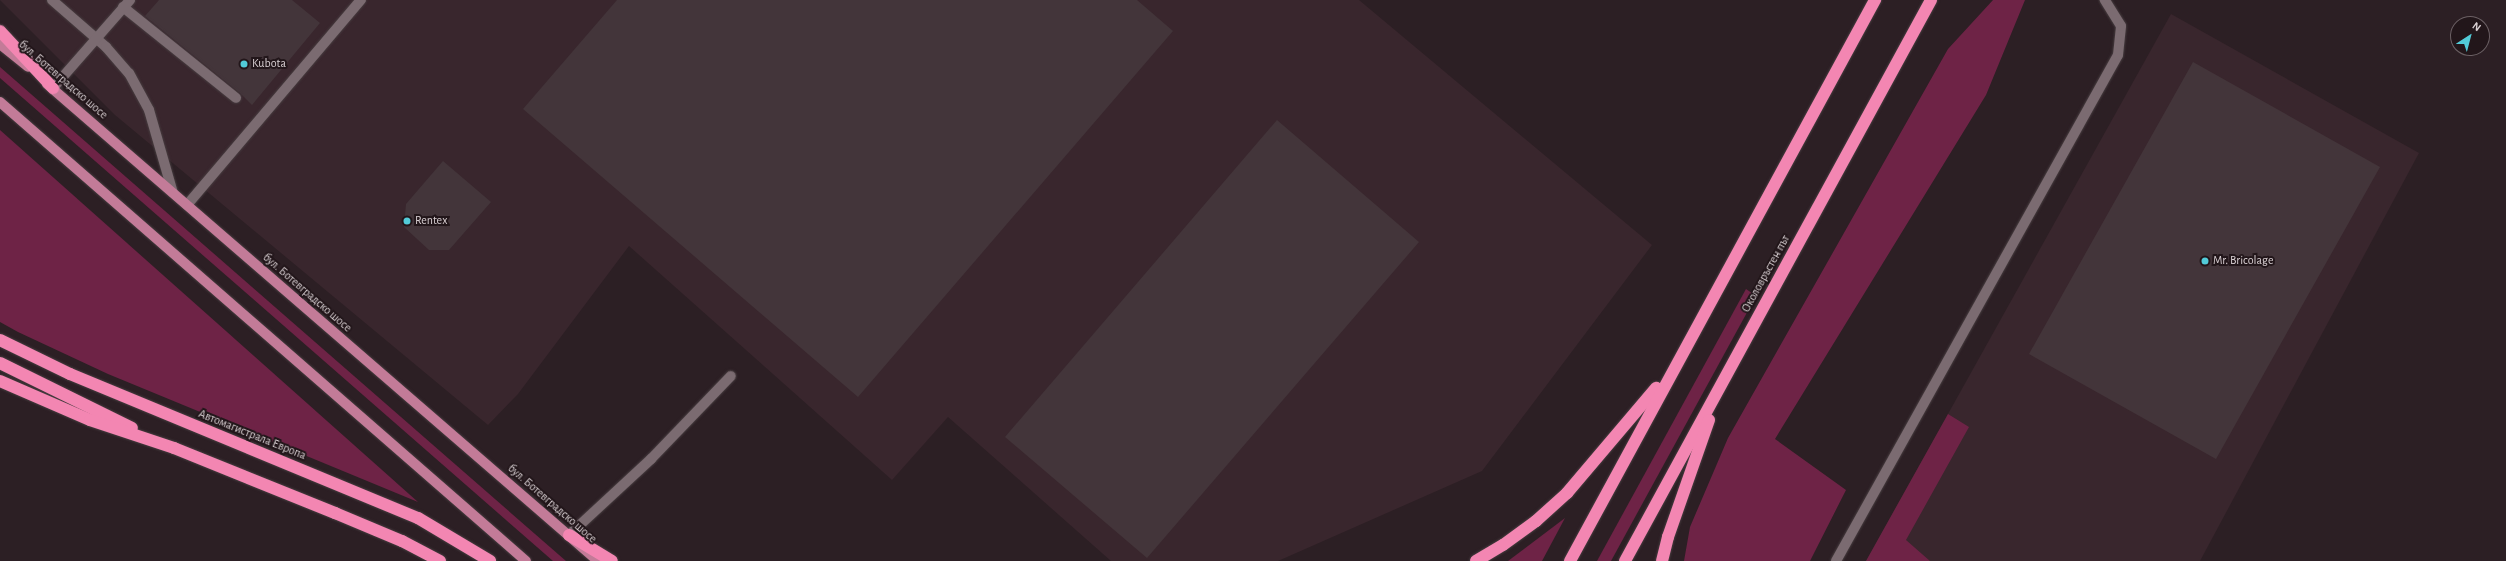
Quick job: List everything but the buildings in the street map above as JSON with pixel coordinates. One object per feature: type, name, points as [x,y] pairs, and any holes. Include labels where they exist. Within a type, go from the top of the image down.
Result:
[{"type":"highway","points":[[1570,561],[1674,367],[1875,0]]},
{"type":"highway","name":"Околовръстен път","points":[[1625,561],[1928,5]]},
{"type":"highway","points":[[0,31],[53,88]]},
{"type":"highway","name":"Автомагистрала Европа","points":[[0,340],[70,374],[171,418],[418,518],[490,561]]},
{"type":"highway","points":[[0,363],[174,448]]},
{"type":"highway","points":[[1476,561],[1503,546],[1536,521],[1567,493],[1674,367]]},
{"type":"highway","points":[[0,381],[90,420],[174,448],[335,513],[402,541],[440,561]]},
{"type":"highway","points":[[1662,561],[1668,537],[1721,386]]},
{"type":"highway","points":[[569,536],[612,561]]},
{"type":"main road","name":"бул. Ботевградско шосе","points":[[0,44],[53,88],[598,561]]},
{"type":"main road","points":[[0,102],[526,561]]},
{"type":"street","points":[[52,0],[97,38],[129,73],[149,110],[173,193]]},
{"type":"street","points":[[187,205],[361,0]]},
{"type":"street","points":[[1928,5],[1938,0]]},
{"type":"street","points":[[1836,561],[2118,55],[2121,26],[2105,0]]},
{"type":"street","points":[[53,88],[126,4],[236,98]]},
{"type":"street","points":[[569,536],[651,459],[731,376]]},
{"type":"shaded area","points":[[0,0],[1359,0],[1652,245],[1482,471],[1278,561],[1111,561],[948,417],[892,480],[629,246],[518,394],[488,425],[115,115]]},
{"type":"shaded area","points":[[1993,0],[2025,0],[1986,95],[1775,439],[1846,490],[1810,561],[1684,561],[1690,527],[1728,438],[1948,49]]},
{"type":"shaded area","points":[[2171,14],[2419,153],[2200,561],[1866,561]]},
{"type":"shaded area","points":[[0,67],[566,561],[553,561],[0,78]]},
{"type":"shaded area","points":[[0,130],[418,502],[108,374],[18,332],[0,322]]},
{"type":"shaded area","points":[[1746,289],[1756,296],[1611,561],[1597,561]]},
{"type":"shaded area","points":[[1948,414],[1969,427],[1906,540],[1930,561],[1866,561]]},
{"type":"shaded area","points":[[1565,518],[1542,561],[1508,561]]},
{"type":"place","name":"Kubota","points":[[244,64]]},
{"type":"place","name":"Rentex","points":[[407,221]]},
{"type":"place","name":"Mr. Bricolage","points":[[2205,261]]}]
